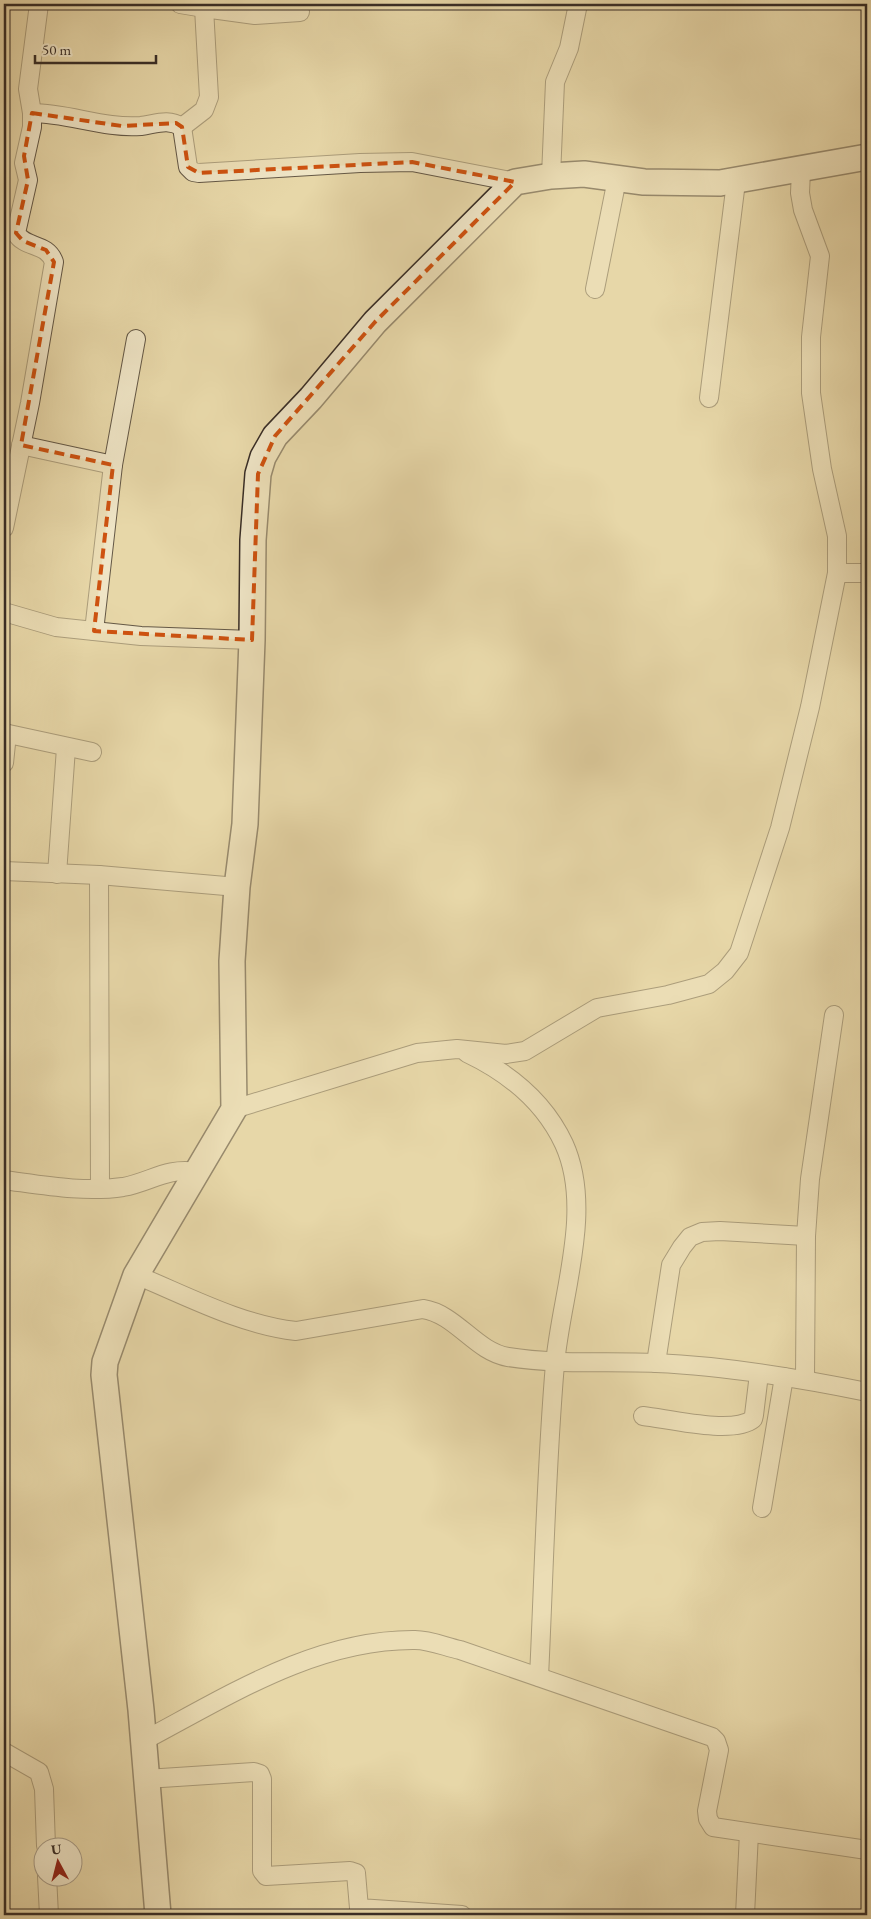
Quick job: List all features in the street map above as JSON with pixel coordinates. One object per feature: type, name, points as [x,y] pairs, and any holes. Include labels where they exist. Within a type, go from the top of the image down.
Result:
[{"type":"street","points":[[4,528],[54,262],[46,250],[23,241],[16,233],[28,180],[24,156],[30,137],[32,113],[28,89],[39,4]]},
{"type":"street","points":[[180,4],[204,6],[255,15],[300,12]]},
{"type":"street","points":[[551,176],[555,82],[569,48],[578,4]]},
{"type":"street","points":[[182,128],[204,110],[209,97],[204,6]]},
{"type":"street","points":[[32,113],[56,114],[122,126],[140,126],[170,121],[182,128]]},
{"type":"street","points":[[182,128],[186,162],[192,172],[209,173],[360,163],[412,162],[515,182],[551,176],[584,174],[617,179],[694,184],[736,182],[867,157]]},
{"type":"street","points":[[234,1109],[416,1053],[457,1049],[506,1054],[525,1051],[597,1008],[686,991],[709,984],[725,971],[739,953],[780,828],[810,707],[837,572],[837,536],[822,469],[811,394],[812,337],[820,256],[803,210],[800,193],[801,170]]},
{"type":"street","points":[[595,289],[617,179]]},
{"type":"street","points":[[158,1915],[143,1741],[104,1375],[105,1362],[136,1275],[234,1109],[232,961],[237,886],[245,824],[252,640],[253,540],[257,490],[263,457],[275,436],[375,322],[515,182]]},
{"type":"street","points":[[709,398],[736,182]]},
{"type":"street","points":[[94,631],[113,465],[136,339]]},
{"type":"street","points":[[21,445],[113,465]]},
{"type":"street","points":[[837,572],[867,573]]},
{"type":"street","points":[[4,612],[56,627],[141,636],[252,640]]},
{"type":"street","points":[[4,764],[5,733],[66,748],[92,752]]},
{"type":"street","points":[[57,874],[66,748]]},
{"type":"street","points":[[4,871],[99,875],[237,886]]},
{"type":"street","points":[[99,875],[100,1188]]},
{"type":"street","points":[[805,1379],[806,1236],[810,1179],[834,1015]]},
{"type":"street","points":[[457,1049],[491,1065],[522,1087],[547,1113],[564,1144],[573,1171],[576,1194],[574,1243],[555,1363],[539,1678]]},
{"type":"street","points":[[4,1180],[76,1188],[100,1188],[141,1182],[171,1171],[197,1172]]},
{"type":"street","points":[[656,1363],[672,1265],[690,1237],[702,1232],[720,1231],[806,1236]]},
{"type":"street","points":[[136,1275],[227,1312],[285,1330],[296,1331],[415,1309],[431,1310],[489,1349],[506,1357],[555,1363],[656,1363],[805,1379],[867,1392]]},
{"type":"street","points":[[643,1416],[725,1426],[743,1425],[753,1419],[759,1374]]},
{"type":"street","points":[[762,1508],[784,1377]]},
{"type":"street","points":[[143,1741],[286,1668],[329,1652],[373,1642],[417,1640],[460,1650],[712,1737],[716,1741],[719,1750],[707,1811],[708,1819],[713,1827],[867,1850]]},
{"type":"street","points":[[4,1752],[39,1772],[44,1789],[46,1836]]},
{"type":"street","points":[[146,1778],[254,1772],[260,1774],[262,1779],[262,1871],[266,1876],[350,1871],[356,1873],[358,1878],[359,1908],[462,1915]]},
{"type":"street","points":[[745,1915],[749,1833]]},
{"type":"street","points":[[48,1886],[49,1915]]},
{"type":"highlighted area","points":[[32,113],[122,126],[176,123],[182,127],[188,167],[199,173],[412,162],[515,182],[375,322],[275,436],[258,474],[252,640],[94,631],[113,465],[21,445],[54,262],[46,250],[23,241],[16,233],[28,180],[24,156]]}]
